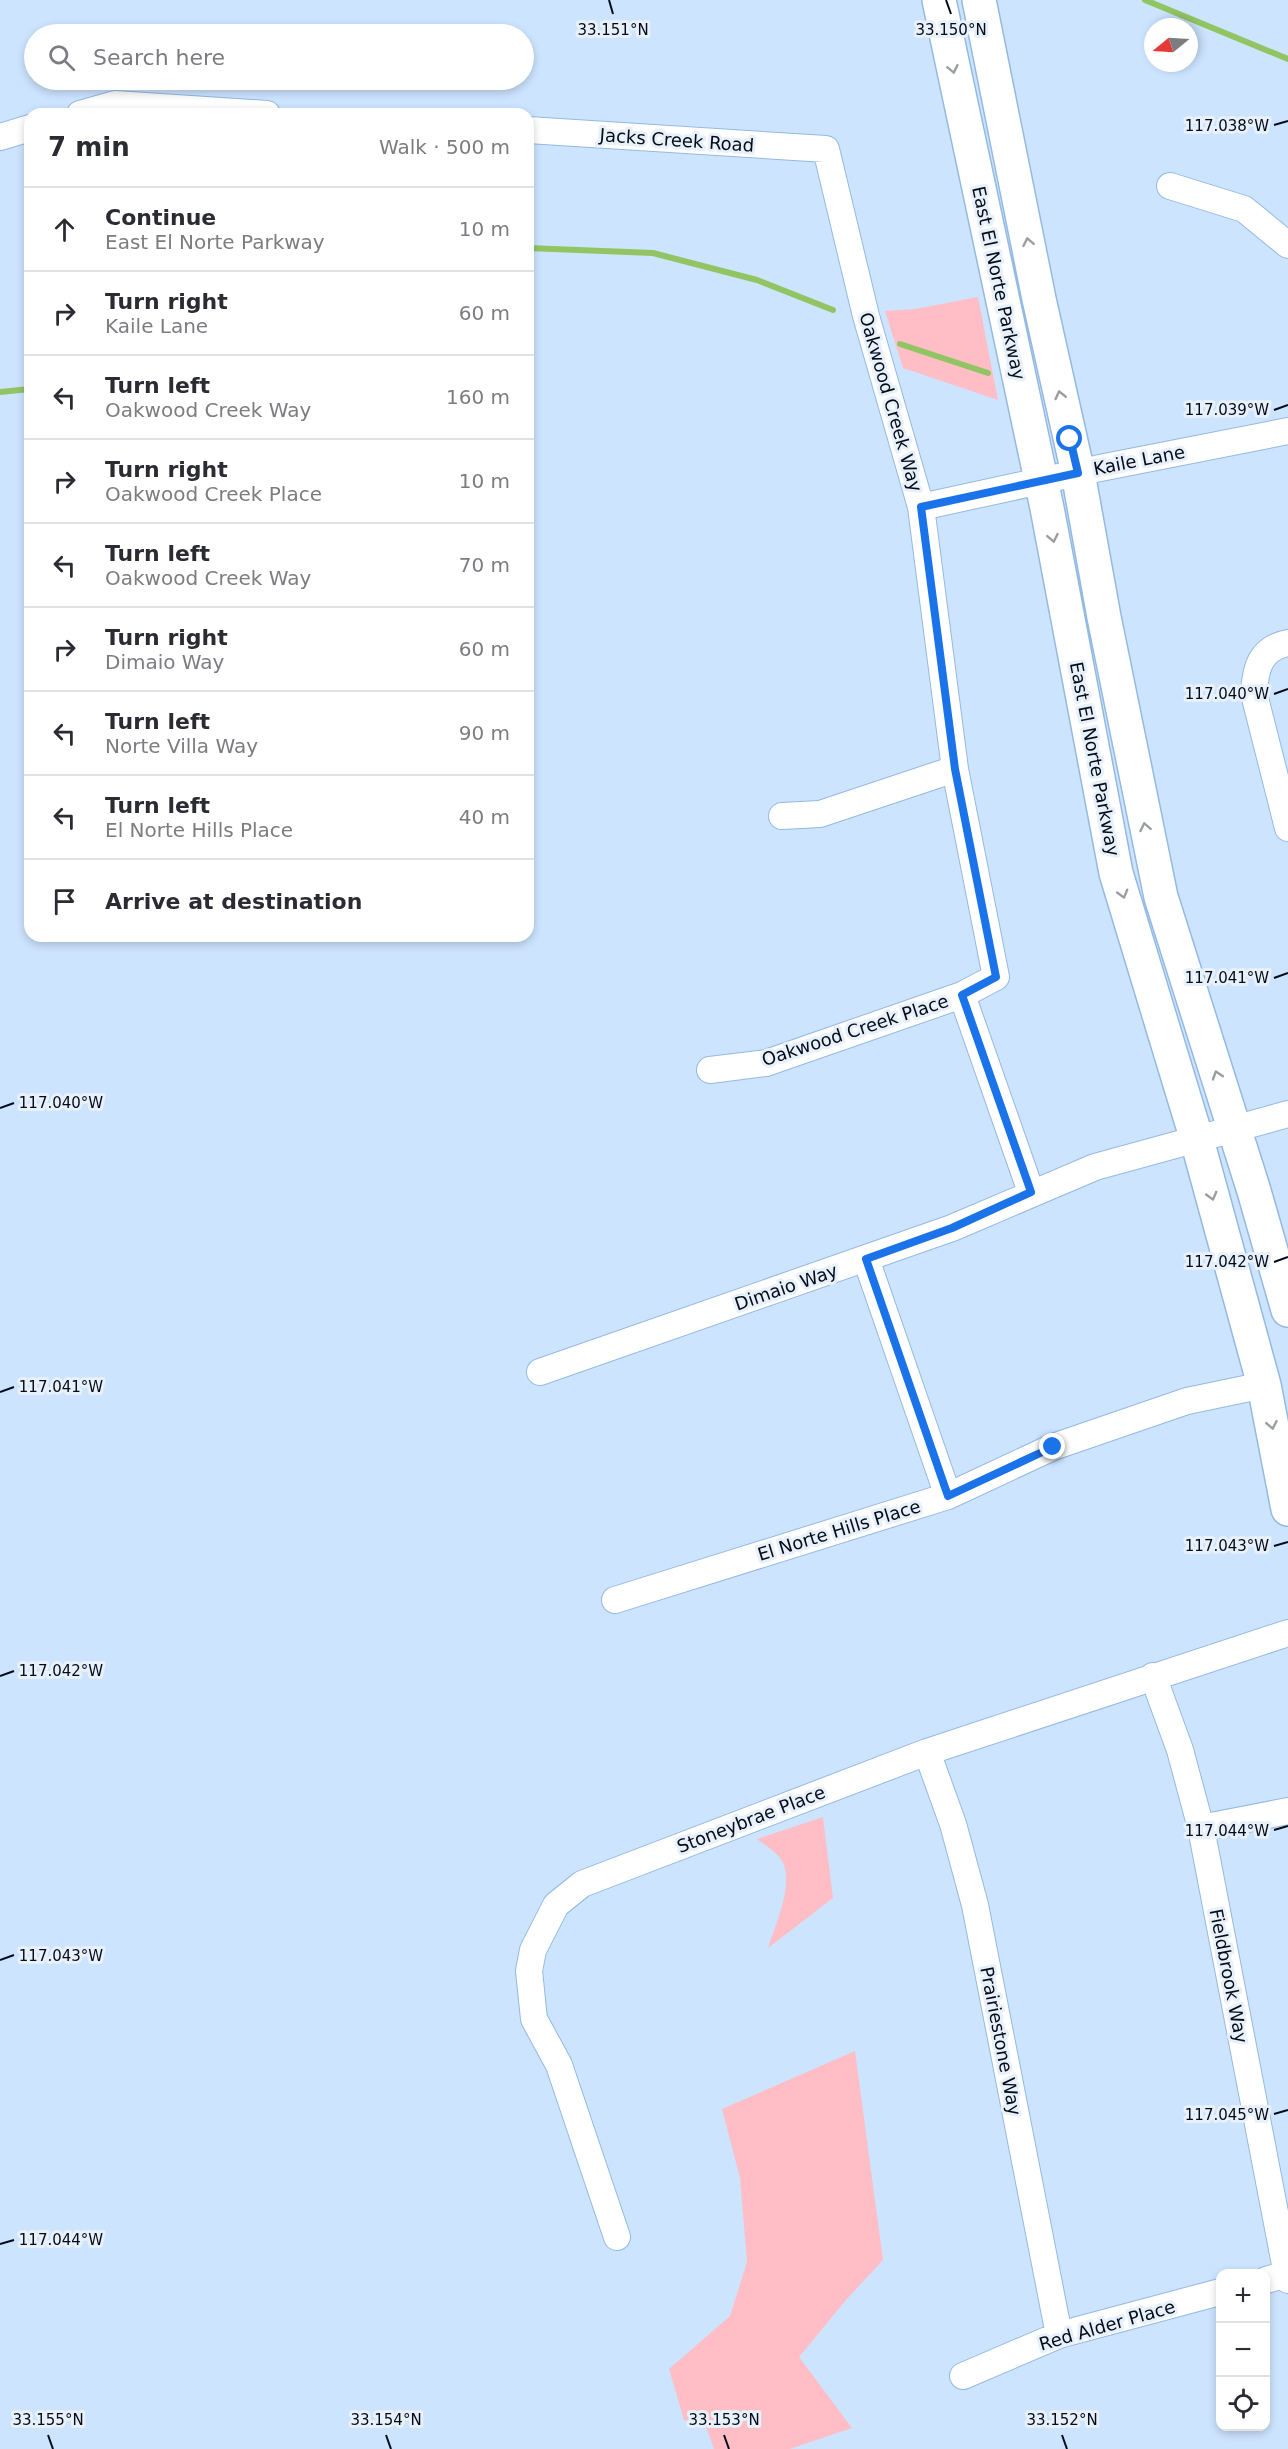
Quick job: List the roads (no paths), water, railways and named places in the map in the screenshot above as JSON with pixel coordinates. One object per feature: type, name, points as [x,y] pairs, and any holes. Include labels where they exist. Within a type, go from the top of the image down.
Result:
[{"type":"main road","name":"East El Norte Parkway","points":[[940,6],[1041,480],[1116,873],[1197,1140],[1264,1385],[1288,1509]]},
{"type":"main road","name":"East El Norte Parkway","points":[[980,6],[1039,299],[1078,473],[1102,606],[1161,897],[1235,1130],[1288,1310]]},
{"type":"street","points":[[101,108],[115,104],[162,108]]},
{"type":"street","points":[[0,136],[24,130]]},
{"type":"street","name":"Jacks Creek Road","points":[[534,130],[826,149]]},
{"type":"street","name":"Oakwood Creek Way","points":[[826,149],[866,316],[921,507],[955,769],[996,977]]},
{"type":"street","points":[[1170,186],[1244,209],[1288,245]]},
{"type":"street","name":"Kaile Lane","points":[[921,507],[1041,480],[1288,431]]},
{"type":"street","points":[[1288,643],[1280,644],[1265,653],[1255,672],[1254,694],[1288,828]]},
{"type":"street","points":[[782,816],[820,814],[955,769]]},
{"type":"street","name":"Oakwood Creek Place","points":[[710,1070],[766,1063],[962,995],[996,977]]},
{"type":"street","points":[[962,995],[1031,1192]]},
{"type":"street","name":"Dimaio Way","points":[[540,1372],[952,1228],[1031,1192],[1095,1167],[1288,1114]]},
{"type":"street","points":[[866,1259],[948,1496]]},
{"type":"street","name":"El Norte Hills Place","points":[[615,1600],[948,1496],[1053,1447],[1187,1401],[1264,1385]]},
{"type":"street","name":"Stoneybrae Place","points":[[617,2237],[559,2065],[534,2019],[529,1971],[533,1950],[556,1905],[582,1884],[927,1752],[1288,1633]]},
{"type":"street","name":"Fieldbrook Way","points":[[1153,1676],[1180,1750],[1201,1828],[1280,2278]]},
{"type":"street","name":"Prairiestone Way","points":[[927,1752],[954,1824],[975,1905],[1059,2335]]},
{"type":"street","points":[[1201,1828],[1288,1811]]},
{"type":"street","name":"Red Alder Place","points":[[963,2376],[1059,2335],[1216,2293]]},
{"type":"waterway","points":[[1145,0],[1288,59]]},
{"type":"waterway","points":[[534,248],[653,253],[757,280],[833,310]]},
{"type":"waterway","points":[[900,344],[988,373]]},
{"type":"waterway","points":[[0,392],[24,390]]}]
